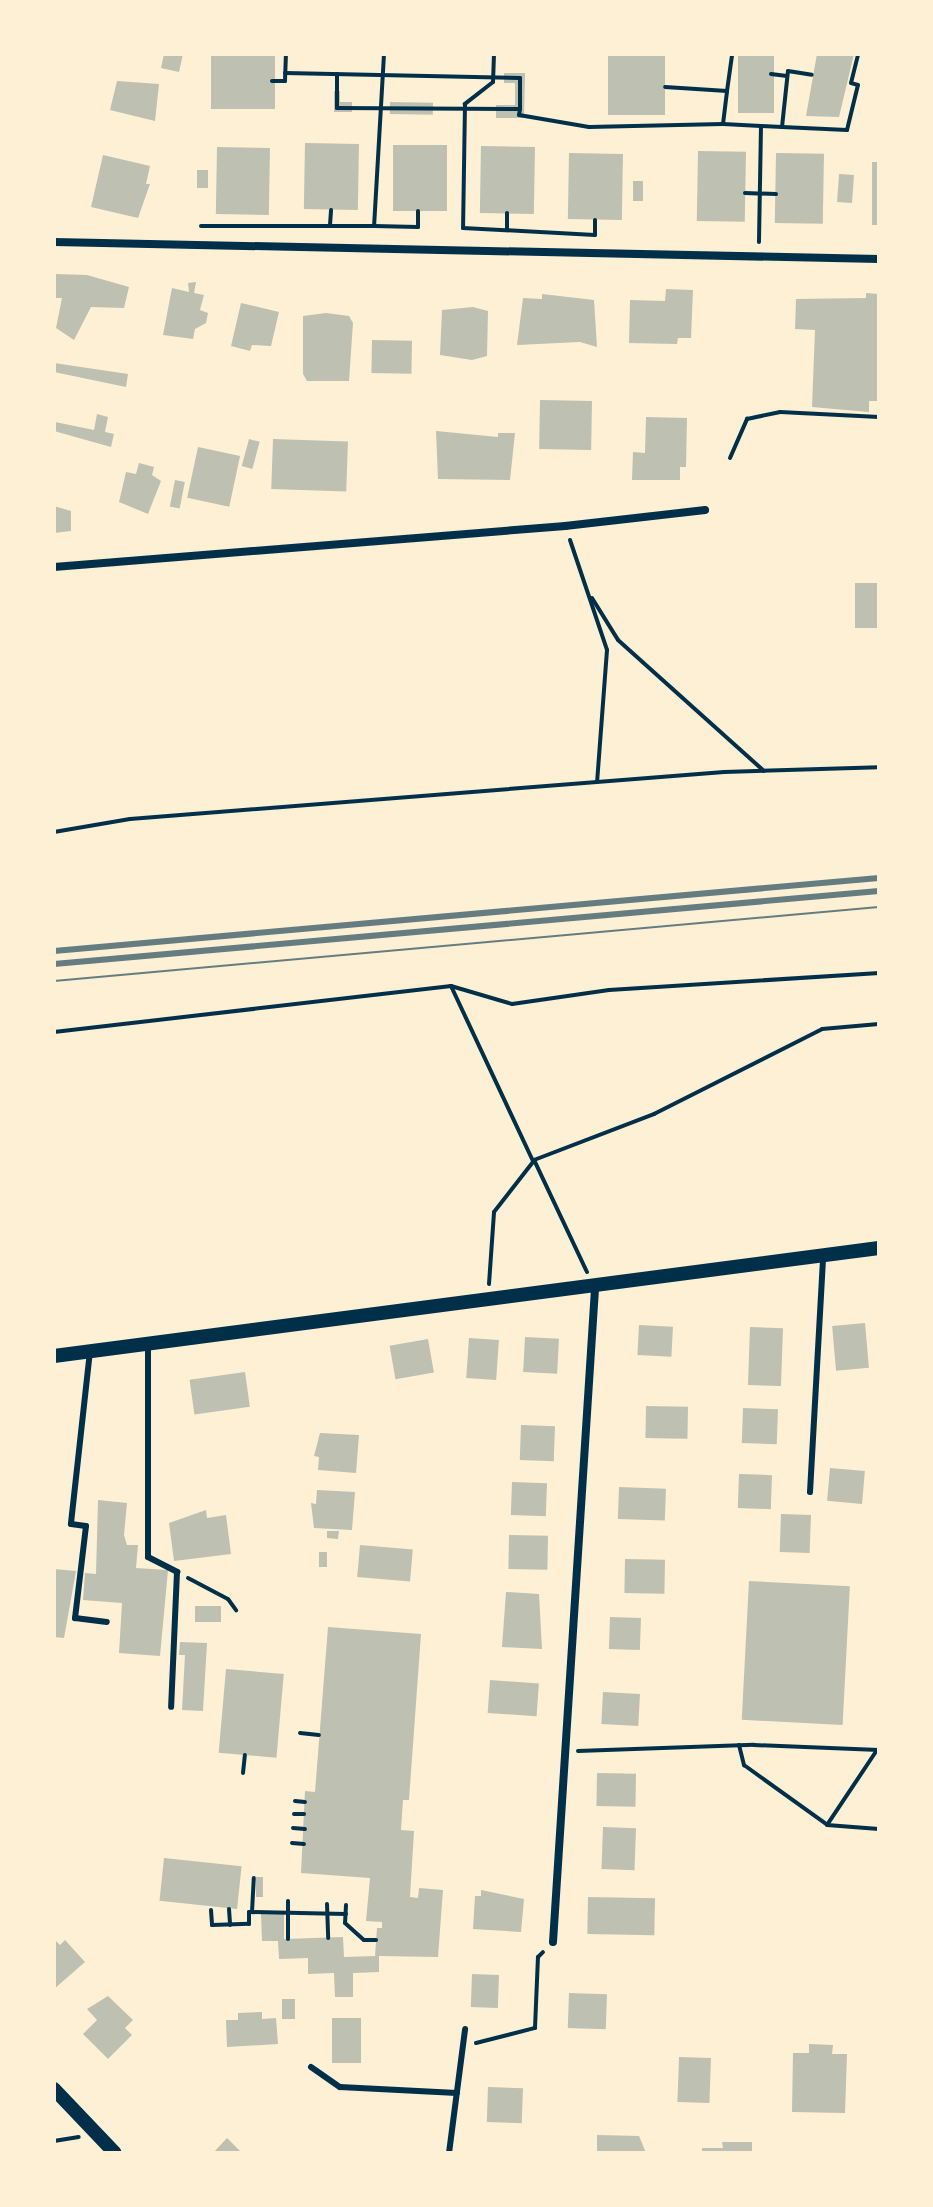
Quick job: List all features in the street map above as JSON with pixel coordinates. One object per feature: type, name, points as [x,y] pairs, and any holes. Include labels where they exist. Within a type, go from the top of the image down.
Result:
[{"type":"street","points":[[54,242],[879,259]]},
{"type":"street","points":[[54,567],[565,526],[705,510]]},
{"type":"street","points":[[54,1356],[595,1289],[879,1248]]},
{"type":"street","points":[[553,1942],[595,1289]]},
{"type":"street","points":[[54,2089],[115,2153]]},
{"type":"lane","points":[[810,1492],[823,1257]]},
{"type":"lane","points":[[148,1344],[148,1557],[177,1572],[171,1707]]},
{"type":"lane","points":[[90,1351],[71,1524],[86,1526],[75,1618],[107,1622]]},
{"type":"lane","points":[[449,2153],[465,2029]]},
{"type":"lane","points":[[311,2067],[340,2087],[457,2093]]},
{"type":"path","points":[[272,81],[285,81],[286,54]]},
{"type":"path","points":[[374,226],[377,108],[384,75],[384,54]]},
{"type":"path","points":[[494,54],[493,77],[465,109],[463,228],[595,235],[595,220]]},
{"type":"path","points":[[723,124],[732,54]]},
{"type":"path","points":[[285,73],[520,78],[519,115],[589,127],[723,124],[847,130],[858,85],[851,83],[858,54]]},
{"type":"path","points":[[782,127],[788,71],[812,75]]},
{"type":"path","points":[[337,74],[337,108],[520,109]]},
{"type":"path","points":[[771,74],[787,76]]},
{"type":"path","points":[[665,87],[727,91]]},
{"type":"path","points":[[759,257],[761,126]]},
{"type":"path","points":[[745,193],[776,194]]},
{"type":"path","points":[[330,225],[331,210]]},
{"type":"path","points":[[201,226],[418,227],[418,211]]},
{"type":"path","points":[[507,213],[507,229]]},
{"type":"path","points":[[730,458],[747,419],[780,412],[879,417]]},
{"type":"path","points":[[565,526],[607,650],[597,782]]},
{"type":"path","points":[[586,588],[618,640],[764,771]]},
{"type":"path","points":[[54,832],[130,819],[597,782],[879,767]]},
{"type":"path","points":[[54,1032],[451,986],[512,1004],[609,990],[879,973]]},
{"type":"path","points":[[451,986],[595,1289]]},
{"type":"path","points":[[488,1302],[494,1212],[534,1161],[654,1114],[822,1029],[879,1024]]},
{"type":"path","points":[[177,1572],[228,1599],[236,1610]]},
{"type":"path","points":[[300,1733],[319,1735]]},
{"type":"path","points":[[739,1745],[744,1765],[827,1825],[879,1829]]},
{"type":"path","points":[[565,1752],[739,1745],[878,1750]]},
{"type":"path","points":[[827,1825],[878,1750]]},
{"type":"path","points":[[243,1773],[245,1755]]},
{"type":"path","points":[[295,1801],[305,1802]]},
{"type":"path","points":[[294,1814],[304,1814]]},
{"type":"path","points":[[293,1828],[305,1829]]},
{"type":"path","points":[[292,1843],[304,1844]]},
{"type":"path","points":[[211,1910],[212,1925],[249,1924],[254,1878]]},
{"type":"path","points":[[288,1901],[288,1939]]},
{"type":"path","points":[[327,1904],[328,1938]]},
{"type":"path","points":[[346,1905],[345,1923],[364,1940],[376,1940]]},
{"type":"path","points":[[229,1909],[230,1925]]},
{"type":"path","points":[[252,1912],[346,1914]]},
{"type":"path","points":[[462,2047],[535,2028],[538,1957],[553,1942]]},
{"type":"building","points":[[164,54],[183,54],[179,72],[161,68]]},
{"type":"building","points":[[211,54],[275,54],[275,109],[211,109]]},
{"type":"building","points":[[608,54],[665,54],[665,115],[608,115]]},
{"type":"building","points":[[738,54],[774,54],[774,113],[738,113]]},
{"type":"building","points":[[817,54],[854,54],[839,117],[806,116]]},
{"type":"building","points":[[504,73],[525,73],[524,118],[496,118],[496,105],[515,105],[515,83],[504,83]]},
{"type":"building","points":[[117,81],[159,84],[155,121],[110,110]]},
{"type":"building","points":[[334,91],[340,91],[340,102],[352,102],[352,112],[334,112]]},
{"type":"building","points":[[390,102],[433,103],[433,115],[390,114]]},
{"type":"building","points":[[305,143],[359,144],[358,210],[304,209]]},
{"type":"building","points":[[393,145],[447,145],[447,211],[393,211]]},
{"type":"building","points":[[481,146],[535,147],[534,214],[480,213]]},
{"type":"building","points":[[217,147],[270,148],[269,215],[216,214]]},
{"type":"building","points":[[698,151],[746,152],[745,222],[697,221]]},
{"type":"building","points":[[569,153],[623,154],[622,220],[568,219]]},
{"type":"building","points":[[776,153],[824,154],[823,224],[775,223]]},
{"type":"building","points":[[103,155],[150,166],[146,184],[150,184],[138,218],[91,207]]},
{"type":"building","points":[[872,162],[879,162],[879,225],[872,225]]},
{"type":"building","points":[[197,170],[208,170],[208,188],[197,188]]},
{"type":"building","points":[[839,174],[854,175],[852,203],[837,202]]},
{"type":"building","points":[[633,181],[643,181],[643,201],[633,201]]},
{"type":"building","points":[[54,274],[87,275],[129,287],[124,308],[91,307],[74,340],[56,328],[62,298],[54,298]]},
{"type":"building","points":[[196,282],[194,293],[204,295],[200,310],[208,313],[206,323],[195,329],[193,339],[163,335],[172,288],[189,292],[188,283]]},
{"type":"building","points":[[666,289],[693,290],[691,338],[678,338],[677,344],[629,343],[630,300],[665,301]]},
{"type":"building","points":[[866,293],[879,294],[879,401],[869,401],[869,412],[812,407],[815,330],[795,329],[796,299],[866,298]]},
{"type":"building","points":[[542,294],[594,300],[597,347],[580,342],[517,345],[523,298],[542,299]]},
{"type":"building","points":[[241,303],[279,312],[271,346],[252,345],[250,351],[231,346]]},
{"type":"building","points":[[473,307],[488,311],[487,356],[472,360],[440,355],[442,310]]},
{"type":"building","points":[[326,313],[349,316],[353,323],[349,381],[307,381],[303,374],[303,316]]},
{"type":"building","points":[[372,340],[412,341],[411,374],[371,373]]},
{"type":"building","points":[[54,363],[128,374],[126,387],[54,372]]},
{"type":"building","points":[[540,400],[592,401],[591,450],[539,449]]},
{"type":"building","points":[[97,414],[108,417],[105,432],[114,434],[111,447],[54,431],[55,422],[94,430]]},
{"type":"building","points":[[646,417],[687,418],[686,467],[680,467],[680,480],[632,480],[633,452],[645,453]]},
{"type":"building","points":[[436,431],[498,437],[498,433],[515,433],[510,480],[438,479]]},
{"type":"building","points":[[249,439],[260,442],[252,469],[242,466]]},
{"type":"building","points":[[273,439],[348,442],[346,492],[271,489]]},
{"type":"building","points":[[198,447],[240,456],[229,507],[187,498]]},
{"type":"building","points":[[139,463],[154,467],[152,475],[161,481],[148,514],[119,502],[126,472],[136,474]]},
{"type":"building","points":[[175,480],[185,482],[180,508],[170,507]]},
{"type":"building","points":[[54,506],[71,511],[71,531],[54,533]]},
{"type":"building","points":[[855,583],[879,583],[879,628],[855,628]]},
{"type":"building","points":[[865,1323],[869,1368],[836,1371],[832,1326]]},
{"type":"building","points":[[639,1325],[673,1327],[671,1357],[637,1355]]},
{"type":"building","points":[[750,1327],[783,1328],[781,1386],[748,1385]]},
{"type":"building","points":[[525,1337],[559,1339],[557,1374],[523,1372]]},
{"type":"building","points":[[469,1338],[499,1340],[496,1380],[466,1378]]},
{"type":"building","points":[[428,1339],[434,1372],[395,1379],[390,1346]]},
{"type":"building","points":[[245,1372],[250,1407],[194,1414],[190,1380]]},
{"type":"building","points":[[646,1406],[688,1407],[687,1439],[645,1438]]},
{"type":"building","points":[[743,1408],[778,1409],[777,1444],[742,1443]]},
{"type":"building","points":[[521,1425],[555,1426],[554,1461],[520,1460]]},
{"type":"building","points":[[320,1433],[359,1435],[356,1473],[318,1470],[319,1457],[314,1456]]},
{"type":"building","points":[[830,1468],[865,1471],[862,1504],[827,1501]]},
{"type":"building","points":[[739,1474],[772,1475],[771,1509],[738,1508]]},
{"type":"building","points":[[512,1482],[547,1483],[546,1516],[511,1515]]},
{"type":"building","points":[[619,1487],[666,1489],[665,1521],[618,1519]]},
{"type":"building","points":[[317,1490],[355,1492],[352,1530],[314,1528],[311,1503],[316,1504]]},
{"type":"building","points":[[98,1500],[127,1503],[124,1535],[127,1545],[138,1545],[136,1568],[168,1570],[160,1656],[119,1653],[122,1603],[83,1600],[85,1573],[96,1574]]},
{"type":"building","points":[[206,1510],[207,1518],[226,1515],[231,1554],[174,1561],[169,1523]]},
{"type":"building","points":[[781,1514],[811,1515],[810,1553],[780,1552]]},
{"type":"building","points":[[327,1531],[339,1531],[338,1539],[327,1538]]},
{"type":"building","points":[[509,1535],[548,1536],[547,1570],[508,1569]]},
{"type":"building","points":[[360,1545],[413,1550],[410,1581],[357,1577]]},
{"type":"building","points":[[319,1552],[327,1552],[327,1567],[319,1567]]},
{"type":"building","points":[[625,1559],[665,1560],[664,1594],[624,1593]]},
{"type":"building","points":[[54,1569],[76,1571],[64,1638],[54,1637]]},
{"type":"building","points":[[749,1581],[850,1586],[843,1725],[742,1720]]},
{"type":"building","points":[[506,1592],[539,1594],[542,1649],[502,1647]]},
{"type":"building","points":[[195,1606],[221,1606],[221,1622],[195,1622]]},
{"type":"building","points":[[610,1617],[641,1618],[640,1650],[609,1649]]},
{"type":"building","points":[[328,1627],[421,1634],[409,1800],[403,1800],[401,1830],[414,1831],[410,1897],[418,1898],[419,1888],[443,1890],[438,1957],[379,1956],[379,1972],[353,1973],[353,1997],[335,1997],[334,1973],[308,1974],[308,1958],[279,1959],[278,1941],[262,1941],[261,1914],[284,1914],[284,1939],[343,1937],[344,1957],[375,1956],[377,1928],[382,1928],[382,1922],[366,1921],[370,1878],[301,1873],[305,1791],[315,1792]]},
{"type":"building","points":[[180,1642],[207,1643],[203,1711],[182,1710],[185,1655],[179,1655]]},
{"type":"building","points":[[226,1669],[284,1674],[276,1758],[219,1753]]},
{"type":"building","points":[[490,1680],[539,1683],[537,1716],[488,1713]]},
{"type":"building","points":[[603,1692],[640,1694],[638,1726],[601,1724]]},
{"type":"building","points":[[597,1773],[636,1774],[635,1807],[596,1806]]},
{"type":"building","points":[[603,1827],[636,1828],[635,1870],[602,1869]]},
{"type":"building","points":[[164,1858],[242,1866],[237,1909],[160,1901]]},
{"type":"building","points":[[256,1877],[263,1877],[263,1897],[256,1897]]},
{"type":"building","points":[[481,1890],[524,1899],[521,1932],[473,1929],[475,1896],[481,1896]]},
{"type":"building","points":[[588,1897],[655,1898],[654,1935],[587,1934]]},
{"type":"building","points":[[54,1939],[60,1945],[65,1940],[85,1962],[54,1989]]},
{"type":"building","points":[[472,1974],[499,1975],[498,2008],[471,2007]]},
{"type":"building","points":[[569,1993],[607,1994],[606,2029],[568,2028]]},
{"type":"building","points":[[108,1996],[133,2020],[125,2028],[132,2035],[108,2059],[83,2034],[97,2020],[87,2009]]},
{"type":"building","points":[[282,1999],[295,1999],[295,2019],[282,2019]]},
{"type":"building","points":[[262,2012],[262,2019],[276,2018],[278,2044],[227,2047],[226,2020],[238,2020],[238,2013]]},
{"type":"building","points":[[332,2018],[361,2018],[361,2063],[332,2063]]},
{"type":"building","points":[[809,2044],[833,2045],[832,2054],[847,2054],[845,2113],[792,2112],[793,2053],[809,2053]]},
{"type":"building","points":[[679,2057],[711,2058],[709,2103],[677,2102]]},
{"type":"building","points":[[488,2087],[523,2088],[522,2123],[487,2122]]},
{"type":"building","points":[[597,2135],[639,2136],[646,2153],[597,2153]]},
{"type":"building","points":[[227,2138],[242,2153],[213,2153]]},
{"type":"building","points":[[722,2142],[752,2142],[752,2153],[702,2153],[702,2148],[723,2148]]},
{"type":"tram line","points":[[54,981],[879,907]]},
{"type":"railway","points":[[54,951],[879,878]]},
{"type":"railway","points":[[54,964],[879,891]]}]
